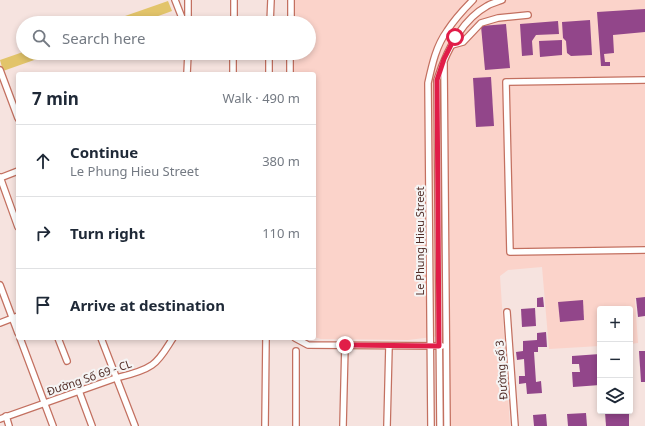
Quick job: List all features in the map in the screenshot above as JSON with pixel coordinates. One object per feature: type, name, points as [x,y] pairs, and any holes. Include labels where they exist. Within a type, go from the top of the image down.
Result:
[{"type":"street","points":[[175,0],[181,16]]},
{"type":"street","points":[[188,0],[188,16]]},
{"type":"street","points":[[234,0],[234,16]]},
{"type":"street","points":[[270,16],[271,0]]},
{"type":"street","points":[[291,0],[291,16]]},
{"type":"street","name":"Le Phung Hieu Street","points":[[440,426],[434,346],[431,268],[428,83],[434,57],[446,32],[472,0]]},
{"type":"street","name":"Le Phung Hieu Street","points":[[447,426],[446,346],[437,80],[444,59],[455,37],[470,19],[487,6],[502,0]]},
{"type":"street","points":[[452,45],[463,42],[481,23],[498,18],[528,15]]},
{"type":"street","points":[[187,72],[188,60]]},
{"type":"street","points":[[233,60],[233,72]]},
{"type":"street","points":[[269,60],[269,72]]},
{"type":"street","points":[[290,60],[290,72]]},
{"type":"street","points":[[0,70],[16,113]]},
{"type":"street","points":[[645,80],[506,82],[510,252],[645,250]]},
{"type":"street","points":[[16,172],[0,178],[16,222]]},
{"type":"street","points":[[431,268],[443,268]]},
{"type":"street","name":"Le Phung Hieu Street","points":[[431,426],[434,346],[443,268]]},
{"type":"street","points":[[0,285],[15,317],[0,323]]},
{"type":"street","name":"Đường số 3","points":[[507,312],[515,426]]},
{"type":"street","points":[[21,340],[53,426]]},
{"type":"street","points":[[59,340],[67,361]]},
{"type":"street","points":[[102,340],[135,426]]},
{"type":"street","name":"Đường Số 69 - CL","points":[[3,417],[136,372],[152,365],[172,340]]},
{"type":"street","points":[[265,426],[266,340]]},
{"type":"street","points":[[299,340],[308,345],[446,346]]},
{"type":"street","points":[[343,426],[345,345]]},
{"type":"street","points":[[387,426],[388,346]]},
{"type":"street","name":"Le Phung Hieu Street","points":[[434,346],[434,426]]},
{"type":"street","points":[[296,351],[296,426]]},
{"type":"street","points":[[78,391],[92,426]]},
{"type":"street","points":[[3,417],[9,426]]},
{"type":"shaded area","points":[[294,0],[645,0],[645,297],[635,299],[638,343],[633,344],[633,306],[597,306],[597,346],[549,349],[542,267],[508,270],[500,276],[510,426],[450,426],[449,335],[408,340],[321,339],[316,338],[316,72],[293,72],[293,60],[316,60],[316,16],[294,16]]},
{"type":"shaded area","points":[[168,1],[172,11],[158,16],[125,16]]},
{"type":"shaded area","points":[[16,54],[16,60],[34,60],[3,71],[0,60]]},
{"type":"building","points":[[645,9],[645,32],[613,35],[614,53],[604,54],[605,62],[610,62],[610,66],[601,66],[597,12]]},
{"type":"building","points":[[590,20],[592,55],[571,56],[567,53],[566,41],[563,38],[562,22]]},
{"type":"building","points":[[558,21],[559,34],[536,35],[532,41],[533,55],[522,56],[520,24]]},
{"type":"building","points":[[506,24],[510,68],[485,70],[481,26]]},
{"type":"building","points":[[562,40],[562,55],[540,57],[539,41]]},
{"type":"building","points":[[491,77],[494,126],[476,127],[473,78]]},
{"type":"building","points":[[543,297],[544,307],[537,307],[537,298]]},
{"type":"building","points":[[645,297],[645,316],[638,317],[636,298]]},
{"type":"building","points":[[583,300],[584,320],[560,322],[558,302]]},
{"type":"building","points":[[535,308],[536,326],[522,327],[521,309]]},
{"type":"building","points":[[546,332],[547,347],[538,347],[538,352],[534,352],[536,382],[541,381],[542,393],[527,394],[526,383],[519,384],[519,376],[525,376],[524,359],[517,360],[516,352],[523,351],[523,341],[537,340],[537,333]]},
{"type":"building","points":[[639,351],[645,351],[645,382],[641,382]]},
{"type":"building","points":[[597,354],[597,385],[573,387],[572,372],[580,372],[579,364],[572,364],[572,356]]},
{"type":"building","points":[[586,413],[587,426],[568,426],[567,414]]},
{"type":"building","points":[[546,414],[547,426],[534,426],[533,415]]},
{"type":"building","points":[[605,414],[629,414],[629,426],[606,426]]},
{"type":"route","points":[[345,345],[439,346],[440,268],[437,80],[444,59],[455,37]]}]
